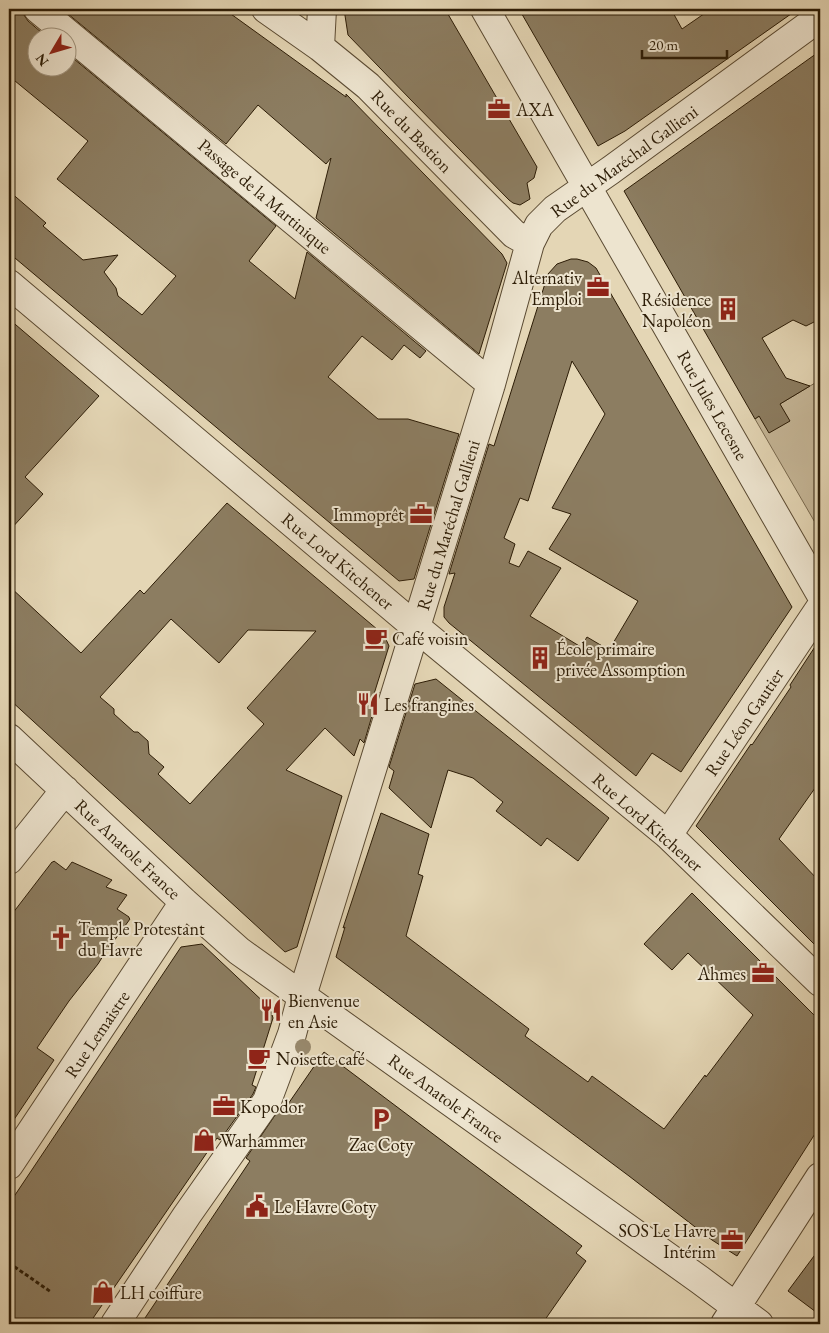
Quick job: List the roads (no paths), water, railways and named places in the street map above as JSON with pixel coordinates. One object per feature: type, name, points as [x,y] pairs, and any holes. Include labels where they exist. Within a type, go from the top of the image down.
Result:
[{"type":"street","name":"Passage de la Martinique","points":[[38,9],[491,384]]},
{"type":"street","name":"Rue du Bastion","points":[[266,9],[320,46],[368,86],[514,234],[530,243]]},
{"type":"street","points":[[320,46],[322,9]]},
{"type":"street","name":"Rue Jules Lecesne","points":[[485,9],[820,593]]},
{"type":"street","name":"Rue du Maréchal Gallieni","points":[[115,1324],[187,1215],[267,1101],[292,1034],[302,996],[491,384],[530,243],[539,225],[555,209],[820,17]]},
{"type":"street","name":"Rue Lord Kitchener","points":[[9,284],[417,628],[668,835],[820,982]]},
{"type":"street","name":"Rue Léon Gautier","points":[[668,835],[820,608]]},
{"type":"street","name":"Rue Anatole France","points":[[9,738],[239,951],[730,1316],[759,1324]]},
{"type":"street","points":[[9,860],[65,790]]},
{"type":"street","name":"Rue Lemaistre","points":[[9,1165],[184,902]]},
{"type":"street","points":[[730,1316],[820,1178]]},
{"type":"place","name":"AXA","points":[[499,109]]},
{"type":"place","name":"Alternativ Emploi","points":[[598,287]]},
{"type":"place","name":"Résidence Napoléon","points":[[728,309]]},
{"type":"place","name":"Immoprêt","points":[[421,514]]},
{"type":"place","name":"Café voisin","points":[[376,638]]},
{"type":"place","name":"École primaire privée Assomption","points":[[540,658]]},
{"type":"place","name":"Les frangines","points":[[368,704]]},
{"type":"place","name":"Temple Protestant du Havre","points":[[61,938]]},
{"type":"place","name":"Ahmes","points":[[763,973]]},
{"type":"place","name":"Bienvenue en Asie","points":[[271,1010]]},
{"type":"place","name":"Noisette café","points":[[259,1058]]},
{"type":"place","name":"Kopodor","points":[[224,1106]]},
{"type":"place","name":"Zac Coty","points":[[381,1119]]},
{"type":"place","name":"Warhammer","points":[[204,1140]]},
{"type":"place","name":"Le Havre Coty","points":[[257,1206]]},
{"type":"place","name":"SOS Le Havre Intérim","points":[[732,1240]]},
{"type":"place","name":"LH coiffure","points":[[103,1292]]}]
